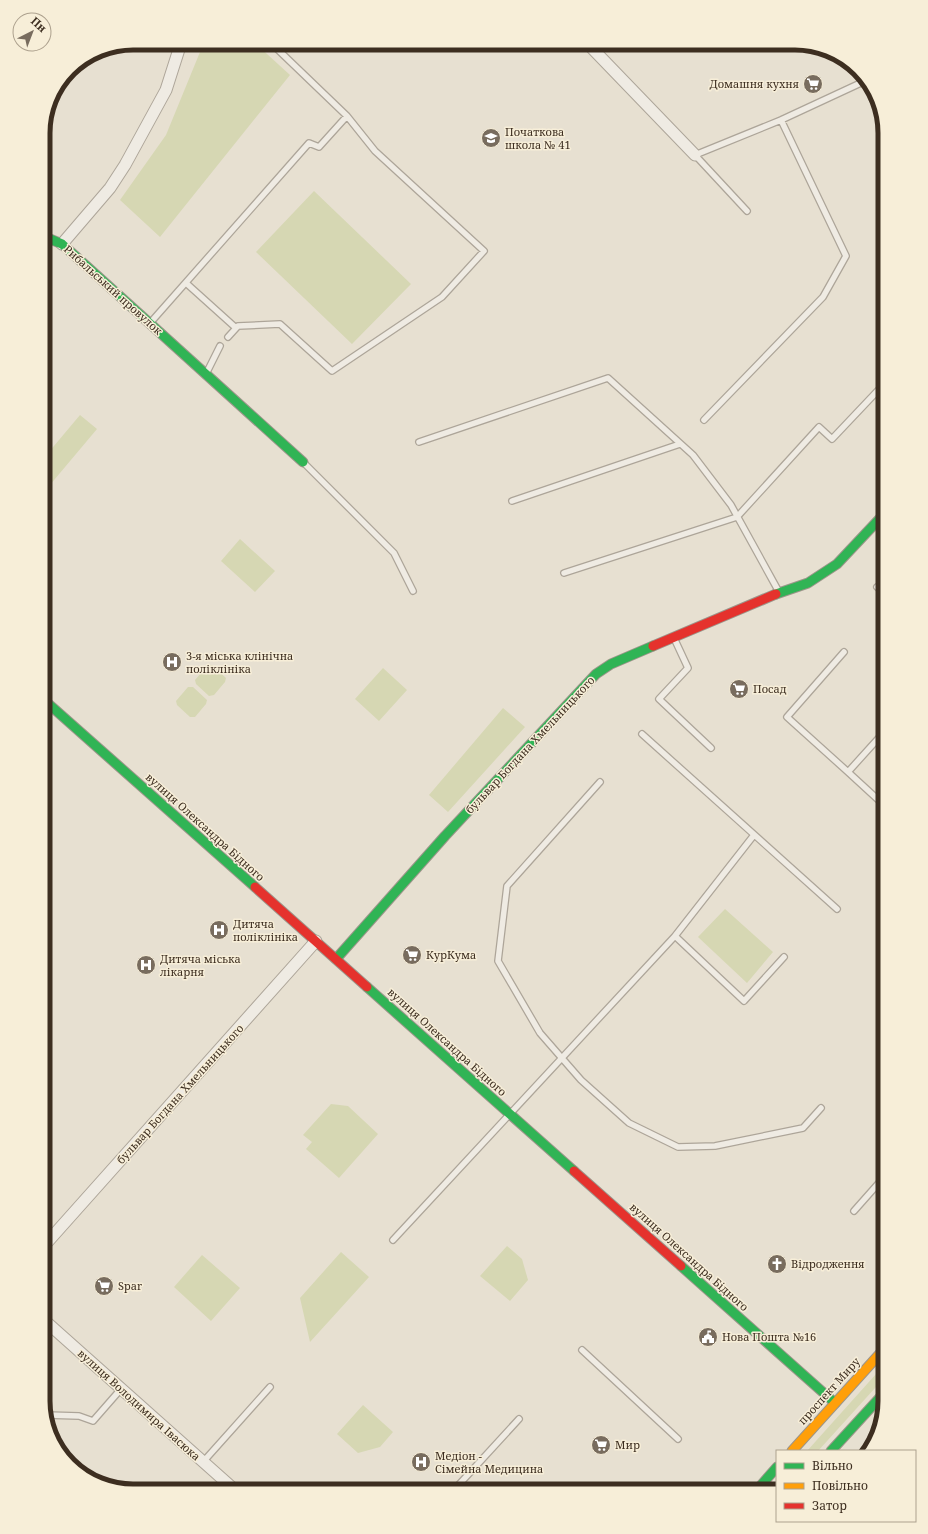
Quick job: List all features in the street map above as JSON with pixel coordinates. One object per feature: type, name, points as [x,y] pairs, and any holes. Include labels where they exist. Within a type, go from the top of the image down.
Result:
[{"type":"street","name":"Рибальський провулок","points":[[179,50],[166,90],[125,165],[110,188],[62,244],[303,462]]},
{"type":"street","points":[[594,50],[695,155]]},
{"type":"street","points":[[50,239],[62,244]]},
{"type":"street","name":"бульвар Богдана Хмельницького","points":[[336,959],[445,836],[596,674],[611,664],[808,582],[837,564],[878,520]]},
{"type":"street","name":"вулиця Олександра Бідного","points":[[50,705],[835,1403]]},
{"type":"street","name":"бульвар Богдана Хмельницького","points":[[50,1239],[316,941]]},
{"type":"street","name":"вулиця Володимира Івасюка","points":[[50,1325],[228,1484]]},
{"type":"street","name":"проспект Миру","points":[[793,1450],[878,1356]]},
{"type":"street","points":[[831,1450],[878,1400]]},
{"type":"street","points":[[762,1484],[776,1469]]},
{"type":"lane","points":[[228,337],[238,326],[280,324],[332,371],[442,297],[484,251],[375,151],[347,116],[278,50]]},
{"type":"lane","points":[[747,211],[695,155],[781,120],[861,83]]},
{"type":"lane","points":[[150,323],[309,143],[319,147],[347,116]]},
{"type":"lane","points":[[704,420],[823,296],[846,256],[781,120]]},
{"type":"lane","points":[[186,283],[236,328]]},
{"type":"lane","points":[[206,374],[220,346]]},
{"type":"lane","points":[[418,442],[608,378],[693,455],[737,517],[779,593]]},
{"type":"lane","points":[[564,573],[737,517],[819,428],[832,439],[878,390]]},
{"type":"lane","points":[[512,501],[680,444]]},
{"type":"lane","points":[[303,462],[394,553],[413,591]]},
{"type":"lane","points":[[674,638],[688,668],[659,699],[711,748]]},
{"type":"lane","points":[[844,652],[787,717],[878,800]]},
{"type":"lane","points":[[642,734],[837,909]]},
{"type":"lane","points":[[848,772],[878,739]]},
{"type":"lane","points":[[600,782],[507,886],[498,961],[540,1033],[581,1080],[629,1123],[678,1147],[715,1146],[803,1128],[821,1108]]},
{"type":"lane","points":[[393,1240],[509,1113],[675,936],[754,835]]},
{"type":"lane","points":[[675,936],[744,1001],[784,957]]},
{"type":"lane","points":[[854,1211],[878,1184]]},
{"type":"lane","points":[[582,1350],[678,1439]]},
{"type":"lane","points":[[203,1462],[270,1387]]},
{"type":"lane","points":[[52,1415],[79,1416],[93,1421],[121,1388]]},
{"type":"lane","points":[[460,1484],[519,1419]]},
{"type":"green space","points":[[202,50],[263,50],[290,75],[160,237],[120,200],[166,135]]},
{"type":"green space","points":[[314,191],[411,284],[352,344],[256,252]]},
{"type":"green space","points":[[80,415],[97,429],[50,485],[50,451]]},
{"type":"green space","points":[[240,539],[275,571],[255,592],[221,561]]},
{"type":"green space","points":[[212,665],[226,678],[225,682],[214,695],[209,696],[196,684],[195,680],[207,666]]},
{"type":"green space","points":[[383,668],[407,690],[379,721],[355,699]]},
{"type":"green space","points":[[188,687],[193,687],[207,700],[206,704],[195,717],[190,717],[177,705],[176,701]]},
{"type":"green space","points":[[503,708],[525,727],[448,812],[429,795]]},
{"type":"green space","points":[[725,909],[773,952],[747,983],[698,937]]},
{"type":"green space","points":[[331,1104],[348,1106],[378,1134],[339,1178],[306,1149],[312,1142],[303,1135]]},
{"type":"green space","points":[[507,1246],[522,1259],[528,1280],[510,1301],[480,1276]]},
{"type":"green space","points":[[341,1252],[369,1277],[310,1342],[300,1298]]},
{"type":"green space","points":[[202,1255],[240,1288],[211,1321],[174,1287]]},
{"type":"green space","points":[[878,1372],[878,1385],[819,1450],[808,1450]]},
{"type":"green space","points":[[363,1405],[393,1432],[380,1447],[358,1453],[337,1434]]},
{"type":"traffic: fast","points":[[50,239],[62,244],[303,462]]},
{"type":"traffic: fast","points":[[776,594],[808,583],[837,564],[878,520]]},
{"type":"traffic: fast","points":[[336,959],[445,836],[596,674],[611,664],[653,646]]},
{"type":"traffic: fast","points":[[50,705],[255,887]]},
{"type":"traffic: fast","points":[[367,987],[574,1171]]},
{"type":"traffic: fast","points":[[681,1266],[835,1403]]},
{"type":"traffic: fast","points":[[832,1450],[878,1400]]},
{"type":"traffic: fast","points":[[762,1484],[776,1468]]},
{"type":"traffic: slow","points":[[793,1450],[878,1356]]},
{"type":"traffic: jam","points":[[653,646],[776,594]]},
{"type":"traffic: jam","points":[[255,887],[367,987]]},
{"type":"traffic: jam","points":[[574,1171],[681,1266]]},
{"type":"place","name":"Домашня кухня","points":[[813,84]]},
{"type":"place","name":"Початкова школа № 41","points":[[491,138]]},
{"type":"place","name":"3-я міська клінічна поліклініка","points":[[172,662]]},
{"type":"place","name":"Посад","points":[[739,689]]},
{"type":"place","name":"Дитяча поліклініка","points":[[219,930]]},
{"type":"place","name":"КурКума","points":[[412,955]]},
{"type":"place","name":"Дитяча міська лікарня","points":[[146,965]]},
{"type":"place","name":"Відродження","points":[[777,1264]]},
{"type":"place","name":"Spar","points":[[104,1286]]},
{"type":"place","name":"Нова Пошта №16","points":[[708,1337]]},
{"type":"place","name":"Мир","points":[[601,1445]]},
{"type":"place","name":"Медіон - Сімейна Медицина","points":[[421,1462]]}]
